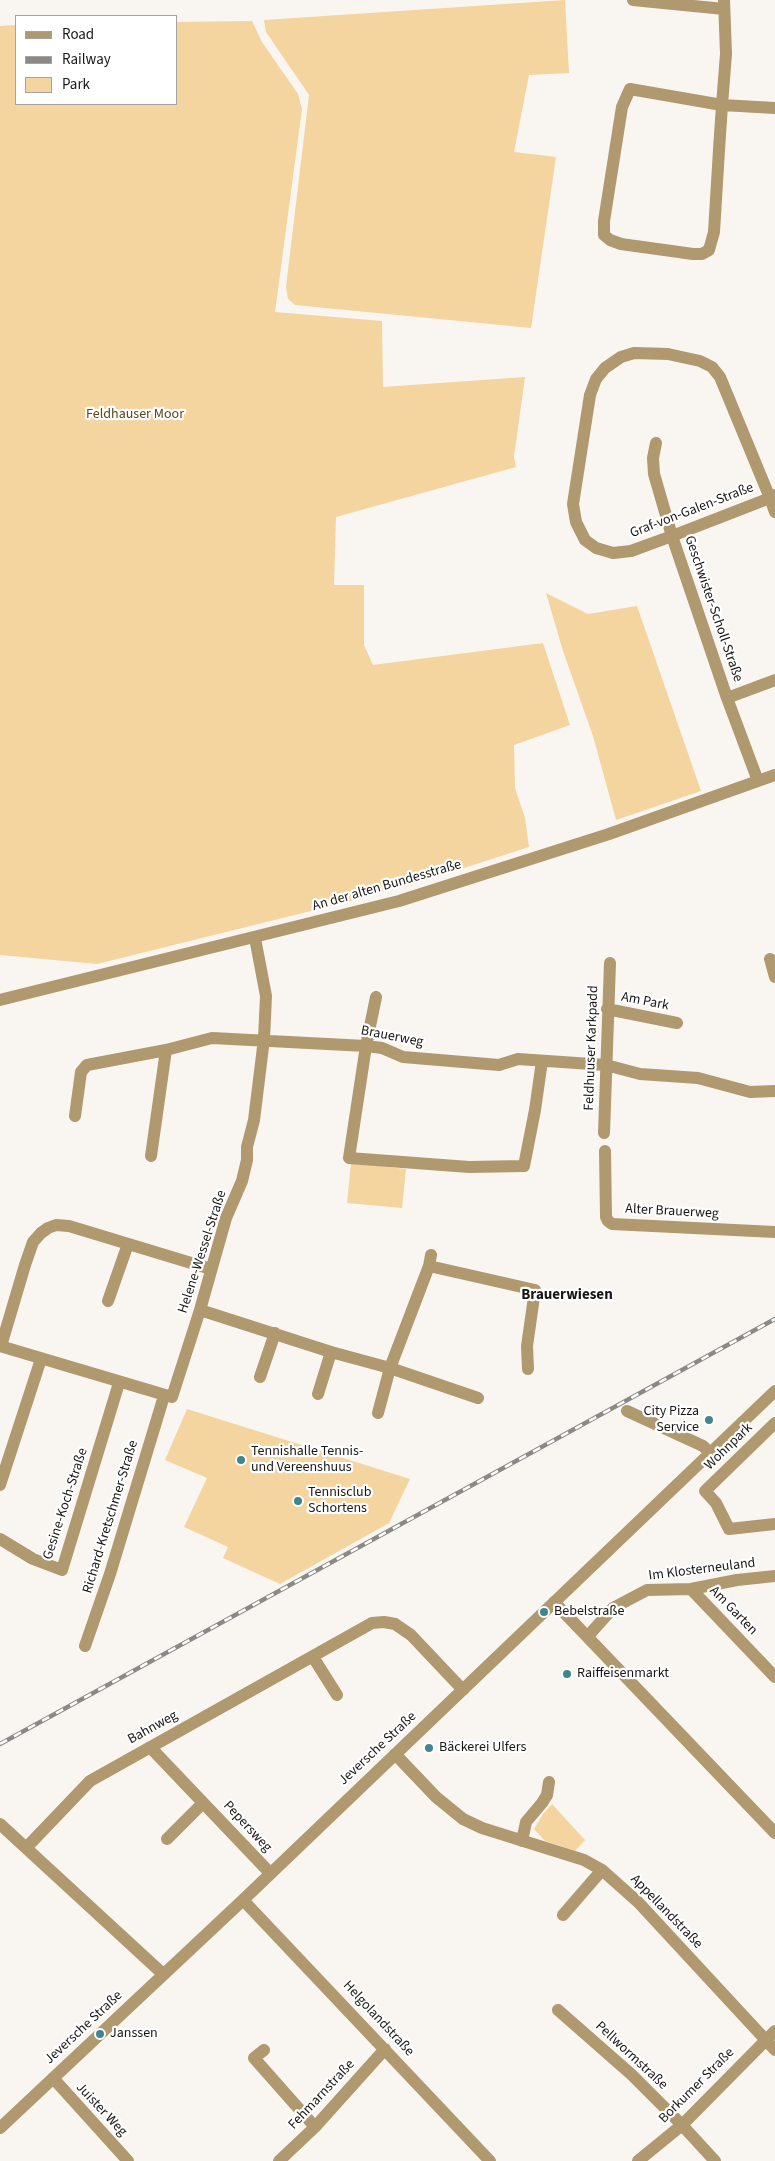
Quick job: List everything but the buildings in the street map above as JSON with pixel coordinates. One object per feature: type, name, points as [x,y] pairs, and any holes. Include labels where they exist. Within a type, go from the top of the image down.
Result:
[{"type":"street","points":[[633,0],[724,5],[726,54],[722,105],[714,232],[709,250],[702,254],[621,244],[610,240],[604,235],[604,222],[622,107],[630,90],[722,105],[775,108]]},
{"type":"street","name":"Graf-von-Galen-Straße","points":[[772,497],[630,551],[613,553],[596,548],[585,540],[576,522],[573,504],[590,395],[596,379],[621,357],[634,353],[668,354],[700,361],[712,367],[720,377],[772,497],[775,512]]},
{"type":"street","name":"Geschwister-Scholl-Straße","points":[[656,442],[653,458],[654,474],[672,536],[727,698],[758,781]]},
{"type":"street","name":"Geschwister-Scholl-Straße","points":[[727,698],[775,680]]},
{"type":"street","name":"An der alten Bundesstraße","points":[[0,1000],[399,901],[609,834],[775,774]]},
{"type":"street","name":"Helene-Wessel-Straße","points":[[164,1396],[172,1397],[200,1310],[226,1218],[242,1181],[247,1160],[247,1147],[254,1120],[264,1039],[266,996],[255,938]]},
{"type":"street","points":[[770,959],[775,977]]},
{"type":"street","name":"Feldhuuser Karkpadd","points":[[604,1133],[610,963]]},
{"type":"street","points":[[376,997],[366,1046],[349,1158],[469,1168],[524,1166],[542,1061]]},
{"type":"street","name":"Am Park","points":[[608,1009],[677,1023]]},
{"type":"street","name":"Brauerweg","points":[[75,1116],[81,1072],[87,1065],[166,1050],[196,1040],[212,1038],[264,1039],[366,1046],[382,1048],[403,1057],[499,1065],[518,1060],[606,1065],[640,1074],[698,1078],[750,1092],[775,1090]]},
{"type":"street","points":[[151,1156],[166,1050]]},
{"type":"street","name":"Alter Brauerweg","points":[[605,1151],[606,1217],[612,1224],[775,1232]]},
{"type":"street","points":[[164,1396],[0,1346],[33,1242],[41,1233],[56,1225],[70,1226],[211,1269]]},
{"type":"street","points":[[108,1301],[128,1244]]},
{"type":"street","points":[[378,1413],[390,1368],[430,1260],[535,1290],[527,1346],[528,1369]]},
{"type":"street","points":[[200,1310],[331,1352],[390,1368],[478,1398]]},
{"type":"street","points":[[260,1377],[275,1333]]},
{"type":"street","points":[[318,1394],[331,1352]]},
{"type":"street","points":[[0,1485],[41,1359]]},
{"type":"street","name":"Gesine-Koch-Straße","points":[[0,1538],[32,1559],[62,1570],[119,1383]]},
{"type":"street","name":"Jeversche Straße","points":[[0,2128],[243,1900],[270,1872],[775,1391]]},
{"type":"street","name":"Richard-Kretschmer-Straße","points":[[85,1646],[110,1574],[164,1396]]},
{"type":"street","points":[[627,1411],[704,1446],[709,1452]]},
{"type":"street","name":"Wohnpark","points":[[775,1423],[705,1491],[716,1503],[729,1529],[775,1524]]},
{"type":"street","name":"Im Klosterneuland","points":[[588,1636],[613,1608],[647,1590],[691,1589],[737,1580],[775,1576]]},
{"type":"street","name":"Am Garten","points":[[691,1589],[775,1677]]},
{"type":"street","points":[[554,1602],[775,1833]]},
{"type":"street","name":"Bahnweg","points":[[26,1848],[90,1781],[372,1623],[384,1622],[395,1624],[411,1635],[463,1690]]},
{"type":"street","points":[[313,1657],[337,1696]]},
{"type":"street","name":"Pepersweg","points":[[150,1747],[270,1872]]},
{"type":"street","name":"Appellandstraße","points":[[395,1754],[436,1797],[463,1818],[482,1828],[584,1860],[602,1870],[638,1902],[770,2035],[775,2050]]},
{"type":"street","points":[[522,1841],[526,1822],[547,1795],[549,1782]]},
{"type":"street","name":"Pepersweg","points":[[167,1839],[203,1803]]},
{"type":"street","points":[[0,1824],[163,1974]]},
{"type":"street","points":[[563,1915],[602,1870]]},
{"type":"street","name":"Helgolandstraße","points":[[243,1900],[490,2161]]},
{"type":"street","name":"Pellwormstraße","points":[[558,2010],[632,2075],[715,2161]]},
{"type":"street","name":"Borkumer Straße","points":[[638,2161],[682,2125],[770,2035]]},
{"type":"street","name":"Fehmarnstraße","points":[[279,2161],[315,2127],[385,2049]]},
{"type":"street","points":[[264,2050],[254,2058],[315,2127]]},
{"type":"street","name":"Juister Weg","points":[[53,2078],[128,2161]]},
{"type":"green space","points":[[565,0],[569,73],[529,75],[514,152],[556,157],[531,328],[295,305],[288,299],[286,287],[309,95],[266,32],[264,20]]},
{"type":"green space","name":"Feldhauser Moor","points":[[252,21],[262,42],[298,94],[302,109],[275,312],[382,321],[383,387],[525,377],[514,457],[516,467],[336,517],[334,585],[364,585],[364,645],[373,665],[543,643],[570,725],[514,745],[515,788],[525,818],[529,847],[430,879],[343,903],[97,964],[0,955],[0,26],[15,25],[15,105],[178,105],[178,22]]},
{"type":"green space","points":[[546,593],[588,614],[637,606],[701,791],[616,820],[593,736],[563,651]]},
{"type":"green space","points":[[351,1163],[406,1169],[402,1208],[347,1203]]},
{"type":"green space","name":"Tennisclub Schortens","points":[[187,1409],[410,1479],[389,1523],[280,1584],[223,1558],[228,1547],[184,1527],[207,1478],[165,1460]]},
{"type":"green space","points":[[552,1804],[585,1840],[575,1851],[545,1841],[534,1829]]},
{"type":"railway","points":[[0,1744],[775,1319]]},
{"type":"place","name":"City Pizza Service","points":[[709,1420]]},
{"type":"place","name":"Tennishalle Tennis- und Vereenshuus","points":[[241,1460]]},
{"type":"place","name":"Tennisclub Schortens","points":[[298,1501]]},
{"type":"place","name":"Bebelstraße","points":[[544,1612]]},
{"type":"place","name":"Raiffeisenmarkt","points":[[567,1674]]},
{"type":"place","name":"Bäckerei Ulfers","points":[[429,1748]]},
{"type":"place","name":"Janssen","points":[[100,2034]]},
{"type":"district","name":"Brauerwiesen","points":[[567,1296]]}]
